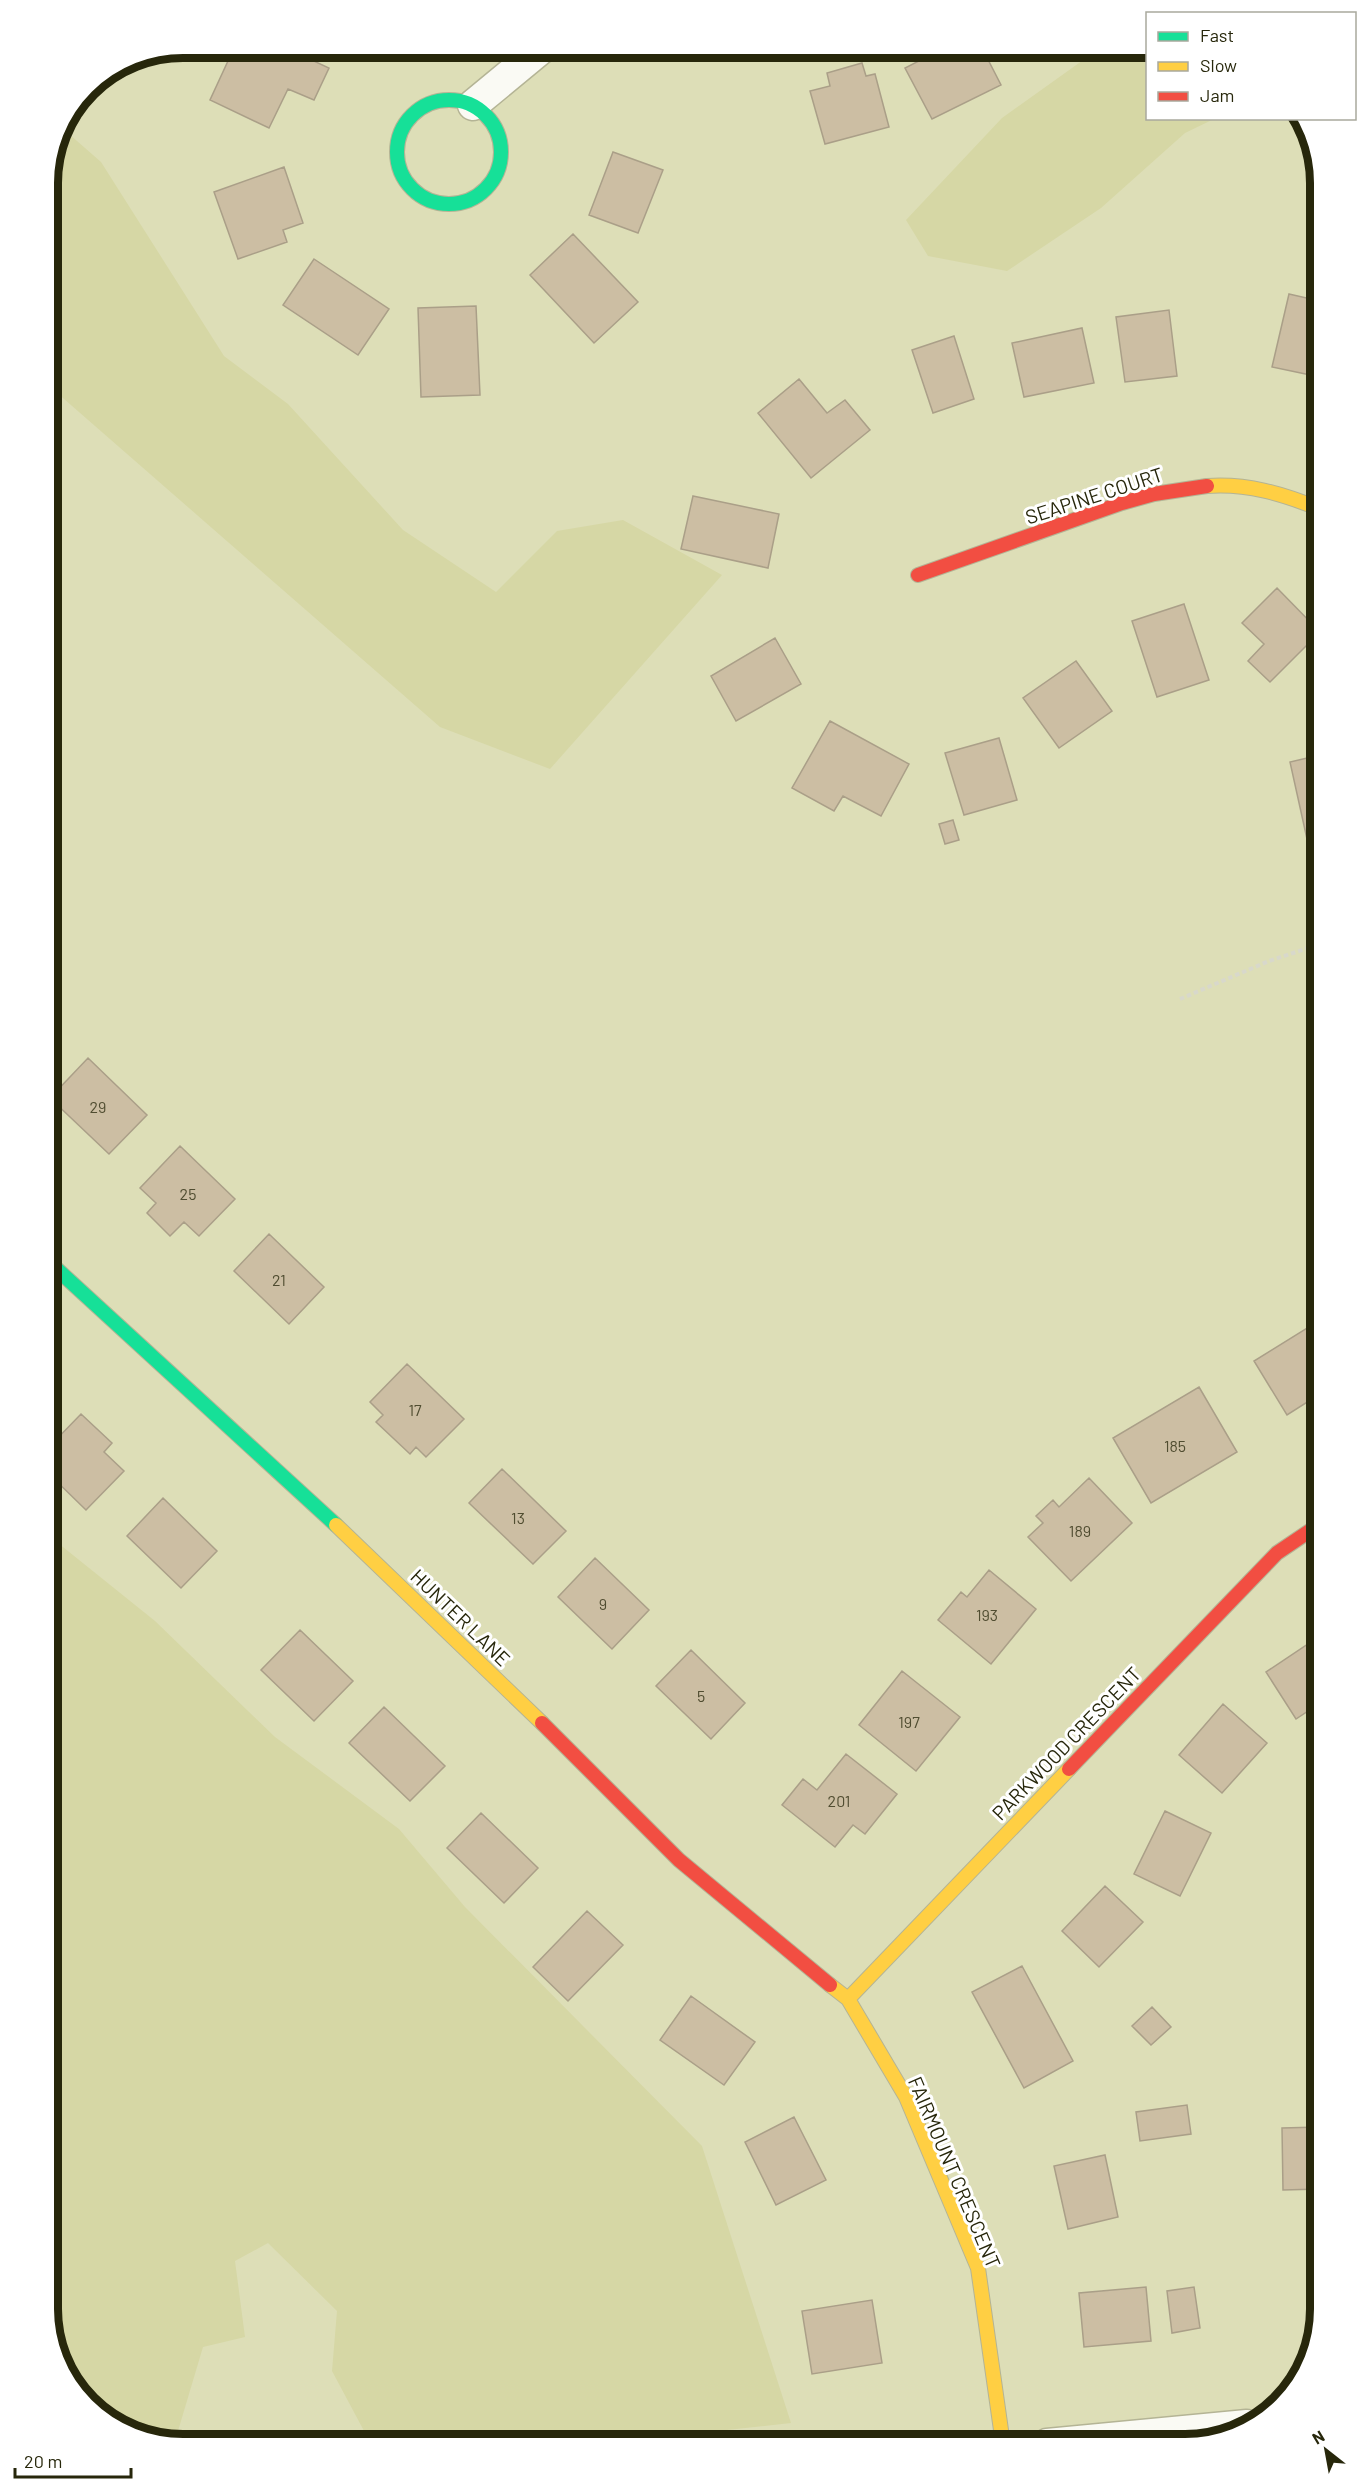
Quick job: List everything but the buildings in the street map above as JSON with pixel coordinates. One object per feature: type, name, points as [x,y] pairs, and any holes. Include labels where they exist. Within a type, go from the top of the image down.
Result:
[{"type":"street","points":[[473,105],[529,58]]},
{"type":"street","points":[[461,101],[473,105],[486,115],[495,128],[501,144],[500,160],[495,176],[486,189],[473,198],[457,203],[441,203],[426,199],[412,189],[399,166],[396,153],[403,127],[421,107],[434,102],[461,101]]},
{"type":"street","name":"SEAPINE COURT","points":[[918,575],[1120,503],[1164,490],[1209,484],[1254,487],[1298,498],[1310,503]]},
{"type":"street","name":"HUNTER LANE","points":[[58,1271],[378,1564],[679,1860],[848,1999]]},
{"type":"street","name":"PARKWOOD CRESCENT","points":[[848,1999],[1277,1553],[1310,1531]]},
{"type":"street","name":"FAIRMOUNT CRESCENT","points":[[848,1999],[906,2097],[978,2268],[1002,2434]]},
{"type":"street","points":[[1153,2434],[1222,2427]]},
{"type":"path","points":[[1180,999],[1269,961],[1310,947]]},
{"type":"green space","points":[[1085,59],[1146,59],[1146,120],[1212,120],[1185,133],[1101,208],[1007,271],[928,256],[906,220],[1002,118]]},
{"type":"green space","points":[[69,134],[101,162],[224,356],[288,404],[403,530],[496,592],[557,531],[623,520],[722,575],[550,769],[440,727],[59,395],[59,175]]},
{"type":"green space","points":[[58,1543],[155,1621],[275,1737],[399,1829],[465,1907],[702,2146],[791,2423],[694,2434],[365,2433],[332,2371],[337,2311],[268,2243],[235,2261],[245,2337],[203,2347],[178,2431],[159,2431],[143,2427],[107,2408],[84,2385],[75,2371],[61,2333],[58,2308]]},
{"type":"traffic: fast","points":[[449,100],[469,104],[486,115],[497,132],[501,152],[497,172],[486,189],[469,200],[449,204],[429,200],[412,189],[401,172],[397,152],[401,132],[412,115],[429,104],[449,100]]},
{"type":"traffic: fast","points":[[58,1271],[336,1525]]},
{"type":"traffic: slow","points":[[1207,486],[1251,488],[1310,505]]},
{"type":"traffic: slow","points":[[336,1525],[542,1723]]},
{"type":"traffic: slow","points":[[848,1999],[1069,1769]]},
{"type":"traffic: slow","points":[[830,1985],[848,1999],[906,2097],[978,2268],[1002,2434]]},
{"type":"traffic: jam","points":[[918,575],[1122,503],[1154,494],[1207,486]]},
{"type":"traffic: jam","points":[[1069,1769],[1277,1553],[1310,1531]]},
{"type":"traffic: jam","points":[[542,1723],[679,1860],[830,1985]]}]
